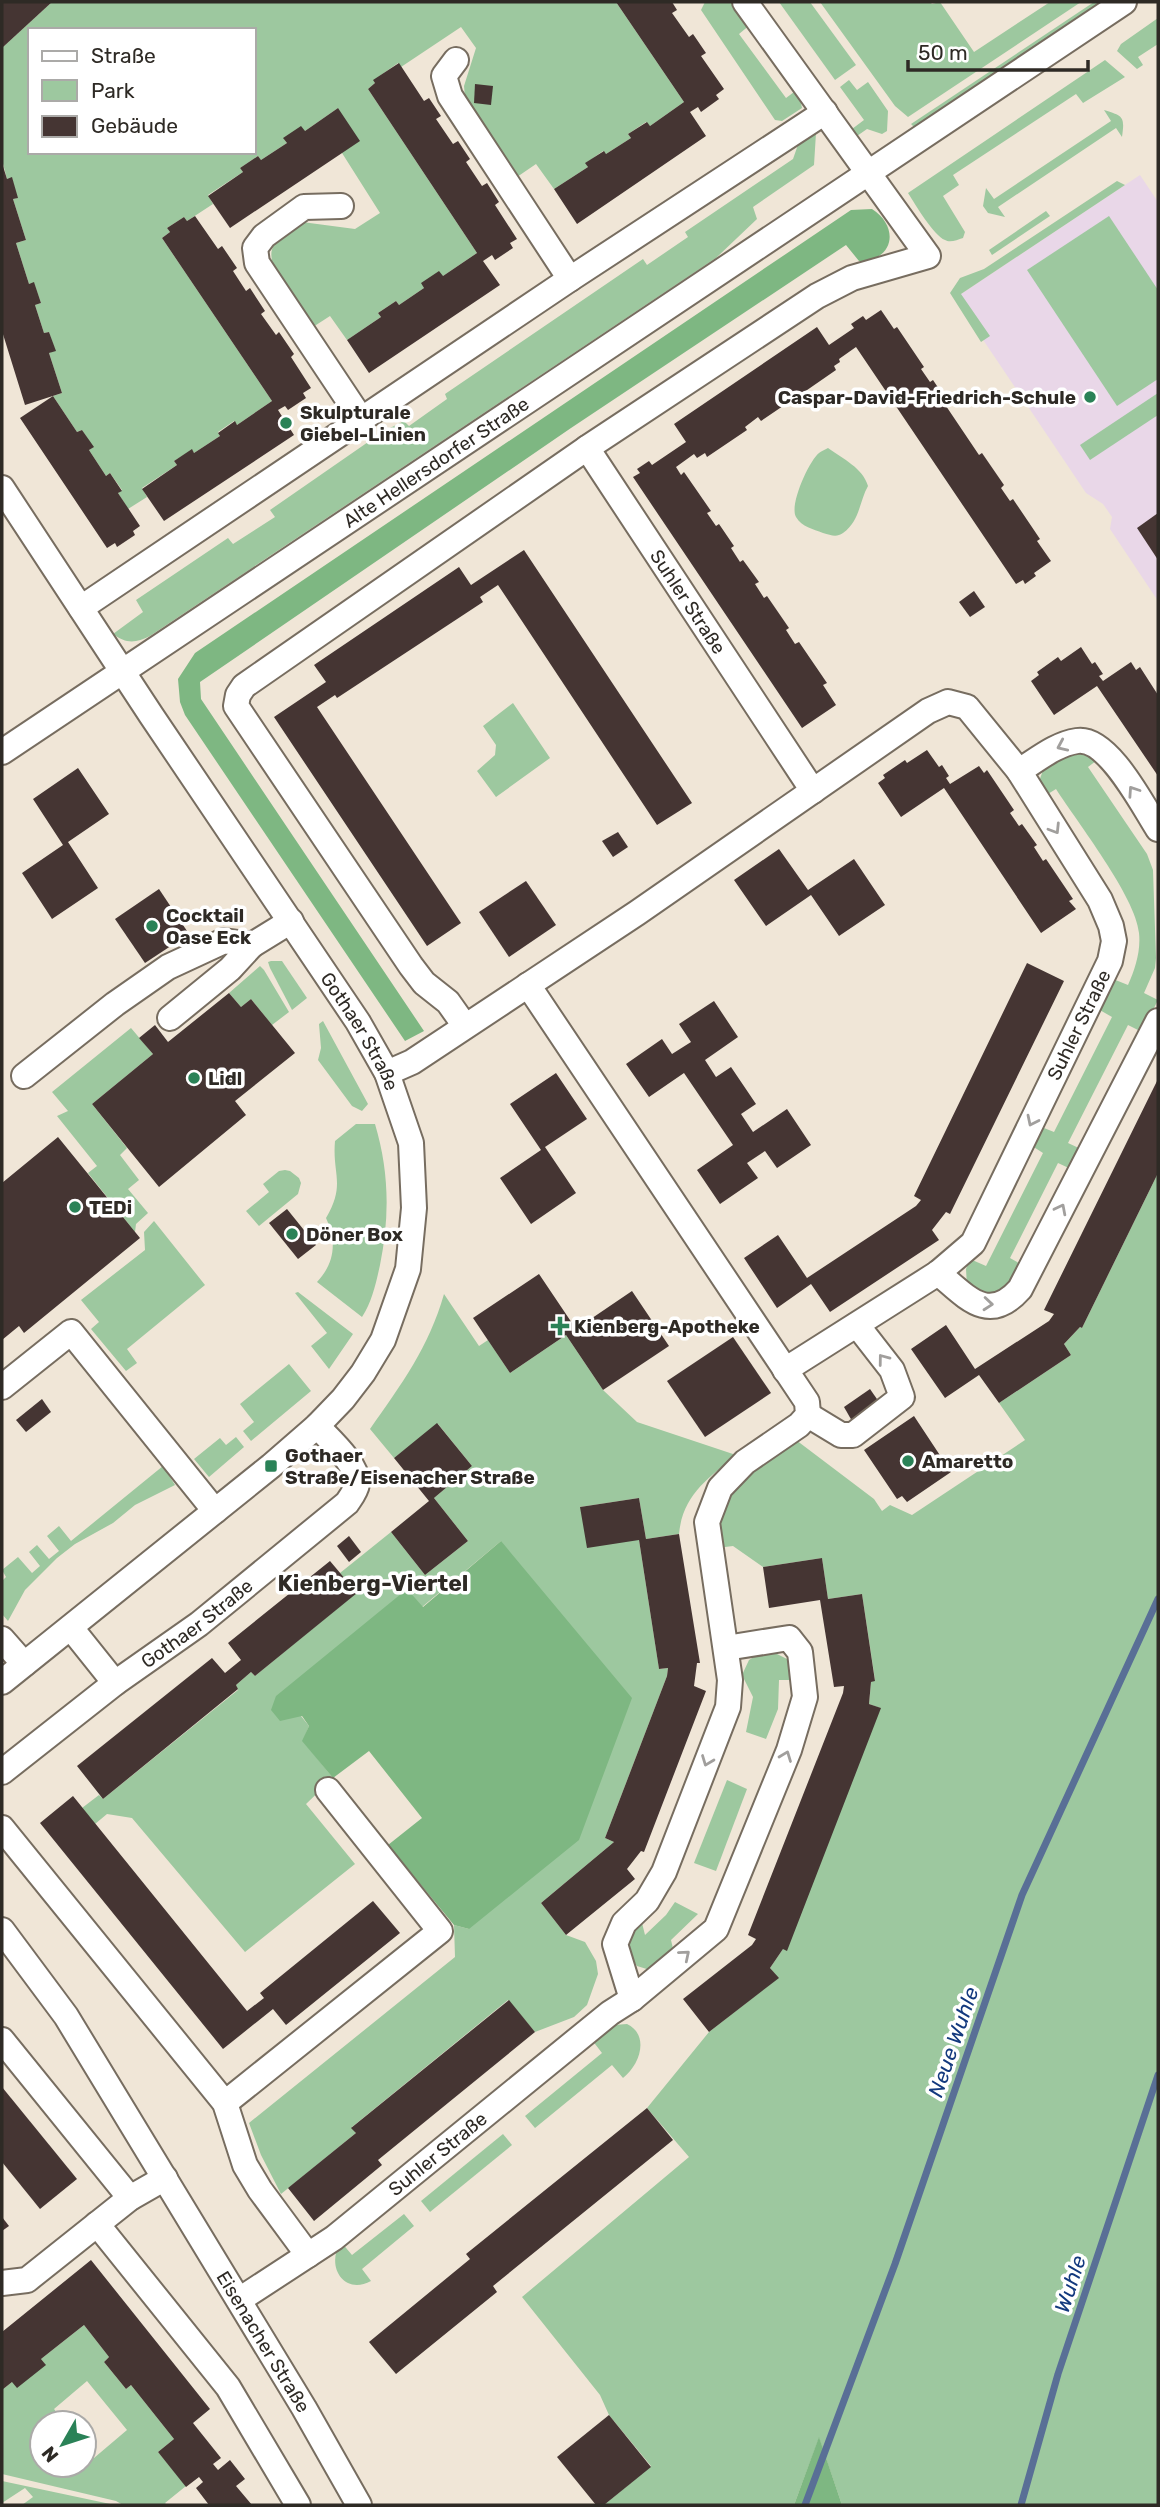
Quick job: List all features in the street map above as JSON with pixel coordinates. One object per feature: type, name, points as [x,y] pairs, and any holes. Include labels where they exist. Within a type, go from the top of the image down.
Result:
[{"type":"street","points":[[465,1026],[448,1002],[424,983],[411,966],[236,706],[238,695],[244,685],[587,449],[817,296],[852,278],[928,256],[745,2]]},
{"type":"street","name":"Alte Hellersdorfer Straße","points":[[2,752],[1124,2]]},
{"type":"street","points":[[456,60],[444,76],[450,96],[570,279]]},
{"type":"street","points":[[81,608],[570,279],[825,112]]},
{"type":"street","points":[[341,206],[304,207],[264,236],[255,247],[257,263],[360,419]]},
{"type":"street","name":"Suhler Straße","points":[[587,449],[813,791]]},
{"type":"street","name":"Gothaer Straße","points":[[2,488],[358,1022],[387,1073],[411,1143],[414,1208],[408,1269],[383,1340],[343,1399],[317,1426],[215,1511],[2,1682]]},
{"type":"street","name":"Suhler Straße","points":[[387,1073],[412,1062],[528,985],[929,711],[948,702],[967,707],[1019,771],[1100,900],[1114,941],[1110,961],[972,1244],[938,1273],[785,1370]]},
{"type":"street","points":[[1019,771],[1062,744],[1079,740],[1095,743],[1108,753],[1158,829]]},
{"type":"street","points":[[170,1018],[253,945],[291,921]]},
{"type":"street","points":[[24,1076],[115,1004],[168,967],[224,941],[253,945]]},
{"type":"street","points":[[528,985],[807,1402],[808,1415],[799,1425],[745,1462],[720,1488],[706,1522],[730,1680],[728,1707],[664,1872],[647,1900],[624,1923],[615,1944],[632,1999]]},
{"type":"street","points":[[938,1273],[972,1302],[985,1307],[999,1306],[1011,1300],[1020,1289],[1158,1021]]},
{"type":"street","points":[[808,1415],[841,1435],[853,1435],[902,1397],[892,1370],[856,1325]]},
{"type":"street","points":[[2,1387],[71,1332],[215,1511]]},
{"type":"street","name":"Gothaer Straße","points":[[2,1772],[115,1683],[199,1624],[347,1503],[358,1481],[355,1470],[317,1426]]},
{"type":"street","points":[[71,1628],[115,1683]]},
{"type":"street","name":"Suhler Straße","points":[[239,2300],[334,2238],[716,1929],[789,1750],[805,1697],[800,1652],[789,1638],[726,1648]]},
{"type":"street","points":[[2,1639],[24,1664]]},
{"type":"street","points":[[225,2103],[440,1931],[328,1790]]},
{"type":"street","points":[[2,1828],[225,2103],[245,2165],[308,2255]]},
{"type":"street","name":"Eisenacher Straße","points":[[2,1930],[66,2016],[239,2300],[359,2505]]},
{"type":"street","points":[[2,2040],[130,2198]]},
{"type":"street","points":[[2,2283],[27,2280],[130,2198],[165,2178]]},
{"type":"street","points":[[97,2224],[228,2387],[298,2505]]},
{"type":"shaded area","name":"Caspar-David-Friedrich-Schule","points":[[1140,175],[1158,202],[1158,601],[1110,529],[1112,517],[1103,504],[1086,493],[957,301],[961,294]]},
{"type":"green space","points":[[52,2],[616,2],[684,102],[650,126],[646,122],[628,134],[631,138],[606,154],[603,151],[586,163],[588,167],[554,189],[536,164],[517,177],[465,98],[464,86],[476,48],[461,27],[401,67],[398,63],[374,80],[375,83],[368,89],[477,253],[443,276],[422,283],[424,288],[399,305],[396,301],[378,313],[381,317],[347,340],[330,316],[313,327],[278,277],[271,255],[278,239],[302,222],[355,229],[380,213],[342,153],[338,108],[305,131],[284,139],[287,143],[261,160],[258,156],[240,168],[243,172],[208,195],[213,204],[187,221],[184,217],[167,228],[170,232],[162,238],[272,401],[237,425],[234,421],[218,432],[220,436],[194,453],[192,450],[174,461],[177,465],[142,488],[147,497],[128,509],[118,493],[122,490],[110,473],[106,476],[89,450],[93,447],[82,430],[77,432],[53,396],[62,393],[49,353],[55,350],[49,332],[44,333],[35,305],[41,303],[34,283],[29,284],[16,243],[26,240],[13,199],[17,198],[12,178],[7,179],[2,160],[2,48]]},
{"type":"green space","points":[[705,2],[731,2],[751,24],[739,34],[786,98],[798,89],[802,108],[782,121],[775,120],[701,10]]},
{"type":"green space","points":[[779,2],[810,2],[856,65],[835,80]]},
{"type":"green space","points":[[820,2],[940,2],[974,52],[1050,2],[1081,2],[908,117],[895,106]]},
{"type":"green space","points":[[1094,2],[1102,2],[914,127],[911,124]]},
{"type":"green space","points":[[1158,18],[1158,44],[1138,57],[1143,65],[1137,69],[1117,51],[1121,44]]},
{"type":"green space","points":[[1105,60],[1125,77],[1083,103],[1076,94],[953,175],[959,185],[943,196],[965,232],[963,238],[954,241],[947,241],[936,233],[908,193]]},
{"type":"green space","points":[[849,80],[857,90],[868,82],[888,111],[887,131],[882,134],[867,129],[857,136],[852,129],[864,120],[840,87]]},
{"type":"green space","points":[[1104,110],[1123,121],[1122,137],[1116,128],[998,207],[1005,217],[988,213],[983,206],[986,188],[994,199],[1111,121]]},
{"type":"green space","points":[[816,133],[814,165],[753,207],[757,219],[716,258],[150,636],[131,641],[122,640],[113,634],[143,612],[136,600],[228,538],[233,544],[275,517],[270,510],[384,431],[404,421],[409,426],[447,399],[445,394],[643,259],[647,265],[688,237],[685,232],[793,159],[800,139]]},
{"type":"green space","points":[[1117,181],[1125,185],[961,294],[990,336],[981,342],[950,293],[960,278],[984,269]]},
{"type":"green space","points":[[872,209],[881,216],[889,233],[889,242],[880,255],[871,260],[859,261],[846,245],[571,428],[200,682],[201,699],[424,1031],[405,1041],[185,715],[180,702],[178,679],[195,653],[851,210]]},
{"type":"green space","points":[[1046,211],[1050,216],[992,255],[989,250]]},
{"type":"green space","points":[[1109,216],[1158,290],[1158,379],[1117,406],[1027,270]]},
{"type":"green space","points":[[1158,393],[1158,415],[1090,460],[1080,445]]},
{"type":"green space","points":[[828,448],[857,469],[868,486],[853,523],[836,536],[805,525],[798,520],[795,511],[805,474],[820,452]]},
{"type":"green space","points":[[513,703],[550,758],[496,797],[477,771],[495,755],[496,745],[483,726]]},
{"type":"green space","points":[[1077,748],[1100,758],[1088,767],[1147,854],[1153,870],[1156,958],[1155,968],[1144,993],[1158,1000],[1142,1032],[1128,1025],[1068,1143],[1083,1150],[1073,1170],[1058,1163],[1010,1258],[1024,1266],[996,1299],[967,1286],[966,1269],[970,1259],[986,1266],[1043,1153],[1029,1144],[1039,1126],[1054,1132],[1112,1017],[1098,1009],[1113,979],[1128,985],[1138,953],[1139,933],[1135,918],[1117,880],[1056,789],[1043,797],[1038,784],[1045,765]]},
{"type":"green space","points":[[282,961],[307,998],[292,1010],[270,968],[268,962]]},
{"type":"green space","points":[[260,966],[289,1012],[272,1025],[251,999],[241,1007],[229,993]]},
{"type":"green space","points":[[323,1021],[368,1104],[362,1111],[352,1106],[318,1060],[321,1048],[319,1024]]},
{"type":"green space","points":[[131,1028],[153,1054],[92,1104],[127,1148],[120,1155],[139,1180],[128,1189],[148,1213],[136,1224],[135,1232],[88,1173],[97,1166],[57,1116],[68,1111],[52,1092]]},
{"type":"green space","points":[[356,1124],[375,1124],[383,1159],[387,1211],[380,1265],[371,1299],[362,1317],[317,1282],[328,1267],[332,1252],[332,1235],[326,1218],[337,1187],[335,1141]]},
{"type":"green space","points":[[285,1170],[299,1178],[301,1183],[298,1194],[259,1226],[246,1211],[269,1192],[263,1184],[279,1171]]},
{"type":"green space","points":[[1158,1173],[1158,2505],[842,2505],[819,2438],[794,2505],[604,2505],[651,2466],[609,2415],[600,2395],[522,2297],[689,2157],[647,2108],[709,2032],[778,1978],[770,1968],[783,1949],[880,1708],[869,1704],[871,1682],[875,1680],[862,1594],[828,1599],[822,1558],[763,1567],[733,1546],[717,1548],[715,1529],[720,1512],[736,1487],[747,1476],[796,1440],[874,1499],[882,1511],[890,1505],[912,1515],[1025,1440],[999,1403],[1071,1355],[1064,1344],[1082,1328]]},
{"type":"green space","points":[[154,1221],[205,1285],[127,1349],[137,1363],[126,1371],[91,1329],[99,1322],[81,1300],[145,1250],[144,1232]]},
{"type":"green space","points":[[298,1292],[353,1334],[329,1369],[311,1346],[327,1333],[295,1293]]},
{"type":"green space","points":[[444,1294],[479,1346],[488,1340],[510,1373],[566,1335],[603,1390],[637,1422],[736,1455],[698,1488],[681,1520],[679,1534],[646,1539],[639,1498],[580,1507],[639,1540],[659,1669],[668,1668],[605,1838],[614,1842],[541,1903],[566,1935],[585,1942],[596,1961],[598,1974],[587,2005],[574,2017],[535,2032],[508,2000],[352,2127],[356,2133],[281,2194],[261,2155],[249,2123],[455,1957],[454,1925],[469,1929],[501,1541],[422,1607],[407,1590],[301,1716],[309,1726],[303,1741],[333,1778],[306,1804],[355,1864],[245,1952],[132,1818],[107,1814],[95,1824],[82,1808],[99,1795],[103,1799],[238,1690],[236,1685],[251,1672],[255,1676],[356,1593],[340,1573],[391,1532],[425,1575],[468,1541],[434,1498],[472,1466],[438,1424],[394,1458],[370,1429],[422,1348]]},
{"type":"green space","points":[[289,1364],[311,1391],[251,1441],[243,1431],[254,1422],[240,1404]]},
{"type":"green space","points":[[236,1437],[244,1447],[209,1477],[194,1459],[220,1438],[226,1445]]},
{"type":"green space","points":[[163,1466],[175,1485],[135,1505],[113,1523],[75,1544],[57,1558],[25,1590],[8,1621],[2,1614],[2,1581],[6,1577],[2,1570],[18,1557],[32,1573],[40,1566],[29,1552],[37,1545],[49,1559],[59,1551],[47,1536],[59,1526],[71,1541]]},
{"type":"green space","points":[[501,1541],[632,1698],[579,1840],[469,1929],[454,1925],[388,1845],[422,1818],[369,1751],[333,1778],[302,1741],[309,1726],[302,1716],[280,1721],[271,1710],[276,1696],[407,1589],[423,1607]]},
{"type":"green space","points":[[762,1652],[773,1652],[789,1660],[796,1680],[779,1680],[778,1709],[766,1739],[746,1732],[753,1697],[742,1675],[749,1660]]},
{"type":"green space","points":[[727,1780],[747,1789],[716,1871],[694,1863]]},
{"type":"green space","points":[[675,1902],[698,1914],[671,1940],[675,1957],[650,1970],[637,1966],[626,1950],[630,1929],[641,1919],[645,1935]]},
{"type":"green space","points":[[627,2024],[634,2029],[640,2042],[638,2058],[629,2072],[623,2078],[612,2065],[535,2128],[525,2116],[602,2053],[592,2040],[614,2025]]},
{"type":"green space","points":[[503,2134],[512,2145],[430,2212],[421,2201]]},
{"type":"green space","points":[[404,2214],[414,2226],[362,2269],[371,2281],[361,2285],[345,2282],[336,2269],[335,2260],[341,2242],[352,2255]]},
{"type":"green space","points":[[84,2325],[109,2357],[104,2362],[126,2389],[131,2385],[174,2439],[158,2452],[186,2486],[165,2503],[167,2505],[123,2505],[116,2501],[2,2474],[2,2390],[45,2364],[41,2359]]},
{"type":"green space","points":[[819,2437],[842,2505],[794,2505]]},
{"type":"green space","points":[[2,2481],[115,2505],[22,2505],[33,2497],[25,2488],[2,2503]]},
{"type":"building","points":[[2,2],[52,2],[2,48]]},
{"type":"building","points":[[616,2],[672,2],[677,10],[672,13],[689,37],[693,34],[706,53],[701,56],[724,89],[716,95],[719,99],[701,112],[698,107],[690,112],[706,136],[577,224],[554,189],[588,167],[585,163],[604,151],[606,154],[631,138],[628,134],[647,122],[650,126],[684,102]]},
{"type":"building","points":[[399,63],[424,101],[429,98],[441,116],[436,119],[453,144],[458,141],[470,159],[466,162],[482,186],[487,183],[499,202],[495,205],[517,239],[510,243],[513,248],[495,260],[492,255],[483,261],[500,285],[369,373],[347,340],[381,317],[378,313],[396,301],[399,305],[424,288],[421,283],[439,271],[443,276],[477,253],[368,89],[375,83],[373,80]]},
{"type":"building","points":[[475,84],[493,86],[491,105],[474,103]]},
{"type":"building","points":[[338,108],[360,141],[230,228],[208,196],[243,172],[240,168],[258,156],[261,160],[287,143],[283,138],[301,126],[305,131]]},
{"type":"building","points":[[2,163],[7,179],[12,177],[18,198],[13,199],[26,240],[16,243],[29,284],[34,282],[41,303],[35,305],[44,333],[49,332],[56,351],[49,353],[62,393],[25,405],[2,331]]},
{"type":"building","points":[[195,216],[218,249],[222,246],[237,268],[233,271],[246,291],[250,288],[265,311],[261,314],[276,335],[279,332],[294,354],[291,357],[311,388],[303,393],[306,398],[288,410],[285,406],[278,410],[294,435],[164,521],[142,489],[177,465],[174,461],[192,449],[194,453],[220,436],[218,433],[235,421],[237,425],[272,401],[162,238],[170,232],[167,228],[184,217],[187,221]]},
{"type":"building","points":[[881,310],[894,329],[897,327],[924,367],[921,369],[930,382],[933,380],[947,401],[944,403],[979,455],[982,453],[1004,485],[1001,488],[1010,501],[1013,499],[1040,539],[1037,541],[1051,561],[1034,573],[1036,576],[1025,584],[1023,580],[1016,584],[856,347],[839,359],[840,362],[834,366],[836,370],[797,397],[794,393],[780,403],[783,406],[761,421],[758,417],[745,427],[747,430],[707,457],[705,453],[697,458],[694,454],[676,467],[681,475],[684,472],[711,511],[707,513],[716,526],[719,524],[734,546],[731,548],[740,562],[743,560],[759,582],[755,584],[764,598],[767,596],[789,628],[786,630],[795,644],[799,642],[827,683],[823,685],[836,705],[802,728],[633,477],[640,473],[637,469],[649,461],[652,465],[686,442],[674,424],[817,327],[829,345],[854,328],[851,324],[863,316],[866,320]]},
{"type":"building","points":[[53,396],[77,432],[82,430],[94,447],[89,450],[106,476],[110,473],[122,491],[118,493],[140,526],[133,531],[135,535],[117,547],[115,543],[107,548],[20,418]]},
{"type":"building","points":[[1158,513],[1158,560],[1137,528]]},
{"type":"building","points":[[524,550],[692,803],[657,825],[498,585],[480,597],[483,602],[337,698],[335,695],[317,707],[461,923],[427,946],[274,717],[326,682],[314,665],[459,567],[471,585]]},
{"type":"building","points":[[974,591],[985,607],[970,617],[959,602]]},
{"type":"building","points":[[1081,647],[1092,664],[1095,662],[1103,674],[1099,676],[1103,681],[1131,662],[1136,670],[1140,667],[1158,695],[1158,776],[1097,686],[1054,715],[1031,681],[1039,675],[1037,672],[1058,657],[1061,661]]},
{"type":"building","points":[[927,750],[939,767],[942,765],[949,776],[946,778],[950,784],[979,766],[984,773],[987,770],[1014,810],[1010,813],[1037,845],[1034,847],[1043,861],[1046,859],[1073,899],[1069,901],[1076,909],[1041,933],[944,788],[901,817],[878,783],[885,778],[883,775],[905,760],[907,763]]},
{"type":"building","points":[[78,768],[109,814],[68,842],[98,888],[52,919],[22,873],[63,845],[33,799]]},
{"type":"building","points":[[618,832],[628,847],[613,857],[602,841]]},
{"type":"building","points":[[779,849],[808,890],[854,859],[885,905],[839,936],[811,895],[766,926],[734,880]]},
{"type":"building","points":[[526,881],[556,925],[509,957],[479,912]]},
{"type":"building","name":"Cocktail Oase Eck","points":[[159,889],[189,934],[145,963],[115,919]]},
{"type":"building","points":[[1027,963],[1064,981],[950,1214],[946,1212],[932,1230],[939,1240],[830,1312],[811,1284],[777,1308],[744,1258],[778,1235],[807,1278],[916,1206],[921,1200],[914,1196]]},
{"type":"building","name":"Lidl","points":[[229,993],[241,1007],[251,999],[295,1053],[235,1101],[246,1115],[159,1187],[92,1104],[153,1054],[139,1038],[155,1025],[168,1042]]},
{"type":"building","points":[[714,1001],[738,1037],[705,1060],[716,1077],[731,1067],[756,1104],[741,1114],[753,1132],[787,1109],[811,1145],[777,1168],[765,1151],[747,1163],[758,1178],[720,1204],[697,1170],[733,1145],[684,1073],[649,1097],[626,1064],[662,1039],[672,1054],[691,1042],[679,1024]]},
{"type":"building","points":[[556,1073],[587,1119],[545,1147],[576,1193],[531,1224],[500,1178],[541,1150],[510,1104]]},
{"type":"building","points":[[1158,1079],[1158,1173],[1082,1328],[1064,1344],[1071,1355],[999,1403],[979,1375],[945,1398],[911,1349],[946,1325],[975,1369],[1049,1321],[1054,1314],[1044,1310]]},
{"type":"building","points":[[58,1137],[140,1238],[24,1333],[19,1326],[2,1340],[2,1183]]},
{"type":"building","name":"Döner Box","points":[[287,1209],[316,1245],[298,1259],[269,1223]]},
{"type":"building","points":[[539,1274],[576,1329],[632,1291],[669,1346],[603,1390],[566,1335],[510,1373],[473,1318]]},
{"type":"building","points":[[733,1337],[771,1393],[705,1437],[667,1381]]},
{"type":"building","points":[[870,1389],[879,1402],[852,1421],[844,1407]]},
{"type":"building","points":[[42,1399],[51,1412],[26,1432],[16,1420]]},
{"type":"building","name":"Amaretto","points":[[914,1416],[951,1472],[907,1502],[902,1496],[897,1499],[864,1450]]},
{"type":"building","points":[[437,1423],[472,1466],[434,1498],[468,1541],[425,1575],[391,1532],[429,1501],[394,1458]]},
{"type":"building","points":[[639,1498],[646,1539],[679,1534],[700,1663],[697,1663],[694,1686],[706,1691],[644,1852],[641,1851],[627,1869],[635,1879],[566,1935],[541,1903],[614,1842],[605,1838],[667,1676],[668,1668],[659,1669],[639,1540],[587,1548],[580,1507]]},
{"type":"building","points":[[349,1536],[361,1552],[349,1562],[337,1546]]},
{"type":"building","points":[[822,1558],[828,1599],[862,1594],[875,1681],[871,1682],[869,1704],[881,1708],[787,1951],[783,1949],[770,1968],[779,1978],[709,2032],[683,1999],[756,1939],[748,1935],[844,1686],[834,1687],[820,1600],[769,1608],[763,1567]]},
{"type":"building","points":[[330,1561],[357,1593],[255,1676],[251,1672],[236,1685],[238,1689],[103,1799],[77,1766],[212,1658],[225,1673],[241,1660],[228,1643]]},
{"type":"building","points":[[73,1796],[247,2011],[264,1998],[260,1993],[373,1901],[400,1933],[286,2025],[273,2009],[223,2049],[40,1823]]},
{"type":"building","points":[[509,2000],[535,2032],[378,2160],[382,2165],[314,2221],[288,2188],[356,2133],[351,2128]]},
{"type":"building","points":[[2,2087],[77,2179],[40,2209],[2,2162]]},
{"type":"building","points":[[647,2108],[673,2140],[493,2286],[497,2292],[396,2374],[369,2342],[470,2259],[466,2254]]},
{"type":"building","points":[[2,2217],[9,2226],[2,2231]]},
{"type":"building","points":[[91,2260],[210,2409],[193,2423],[221,2458],[213,2464],[218,2470],[230,2460],[245,2479],[236,2486],[252,2505],[209,2505],[196,2488],[203,2482],[199,2477],[186,2487],[158,2452],[174,2439],[131,2385],[126,2389],[104,2362],[109,2357],[84,2325],[41,2359],[46,2365],[17,2388],[12,2382],[2,2390],[2,2332]]},
{"type":"building","points":[[609,2415],[651,2467],[604,2505],[596,2505],[557,2457]]},
{"type":"waterway","name":"Neue Wuhle","points":[[805,2505],[895,2264],[1022,1895],[1158,1599]]},
{"type":"waterway","name":"Wuhle","points":[[1021,2505],[1058,2374],[1158,2075]]},
{"type":"place","name":"Caspar-David-Friedrich-Schule","points":[[1090,397]]},
{"type":"place","name":"Skulpturale Giebel-Linien","points":[[286,423]]},
{"type":"place","name":"Cocktail Oase Eck","points":[[152,926]]},
{"type":"place","name":"Lidl","points":[[194,1078]]},
{"type":"place","name":"TEDi","points":[[75,1207]]},
{"type":"place","name":"Döner Box","points":[[292,1234]]},
{"type":"place","name":"Kienberg-Apotheke","points":[[560,1326]]},
{"type":"place","name":"Amaretto","points":[[908,1461]]},
{"type":"place","name":"Gothaer Straße/Eisenacher Straße","points":[[271,1466]]},
{"type":"district","name":"Kienberg-Viertel","points":[[373,1583]]}]
